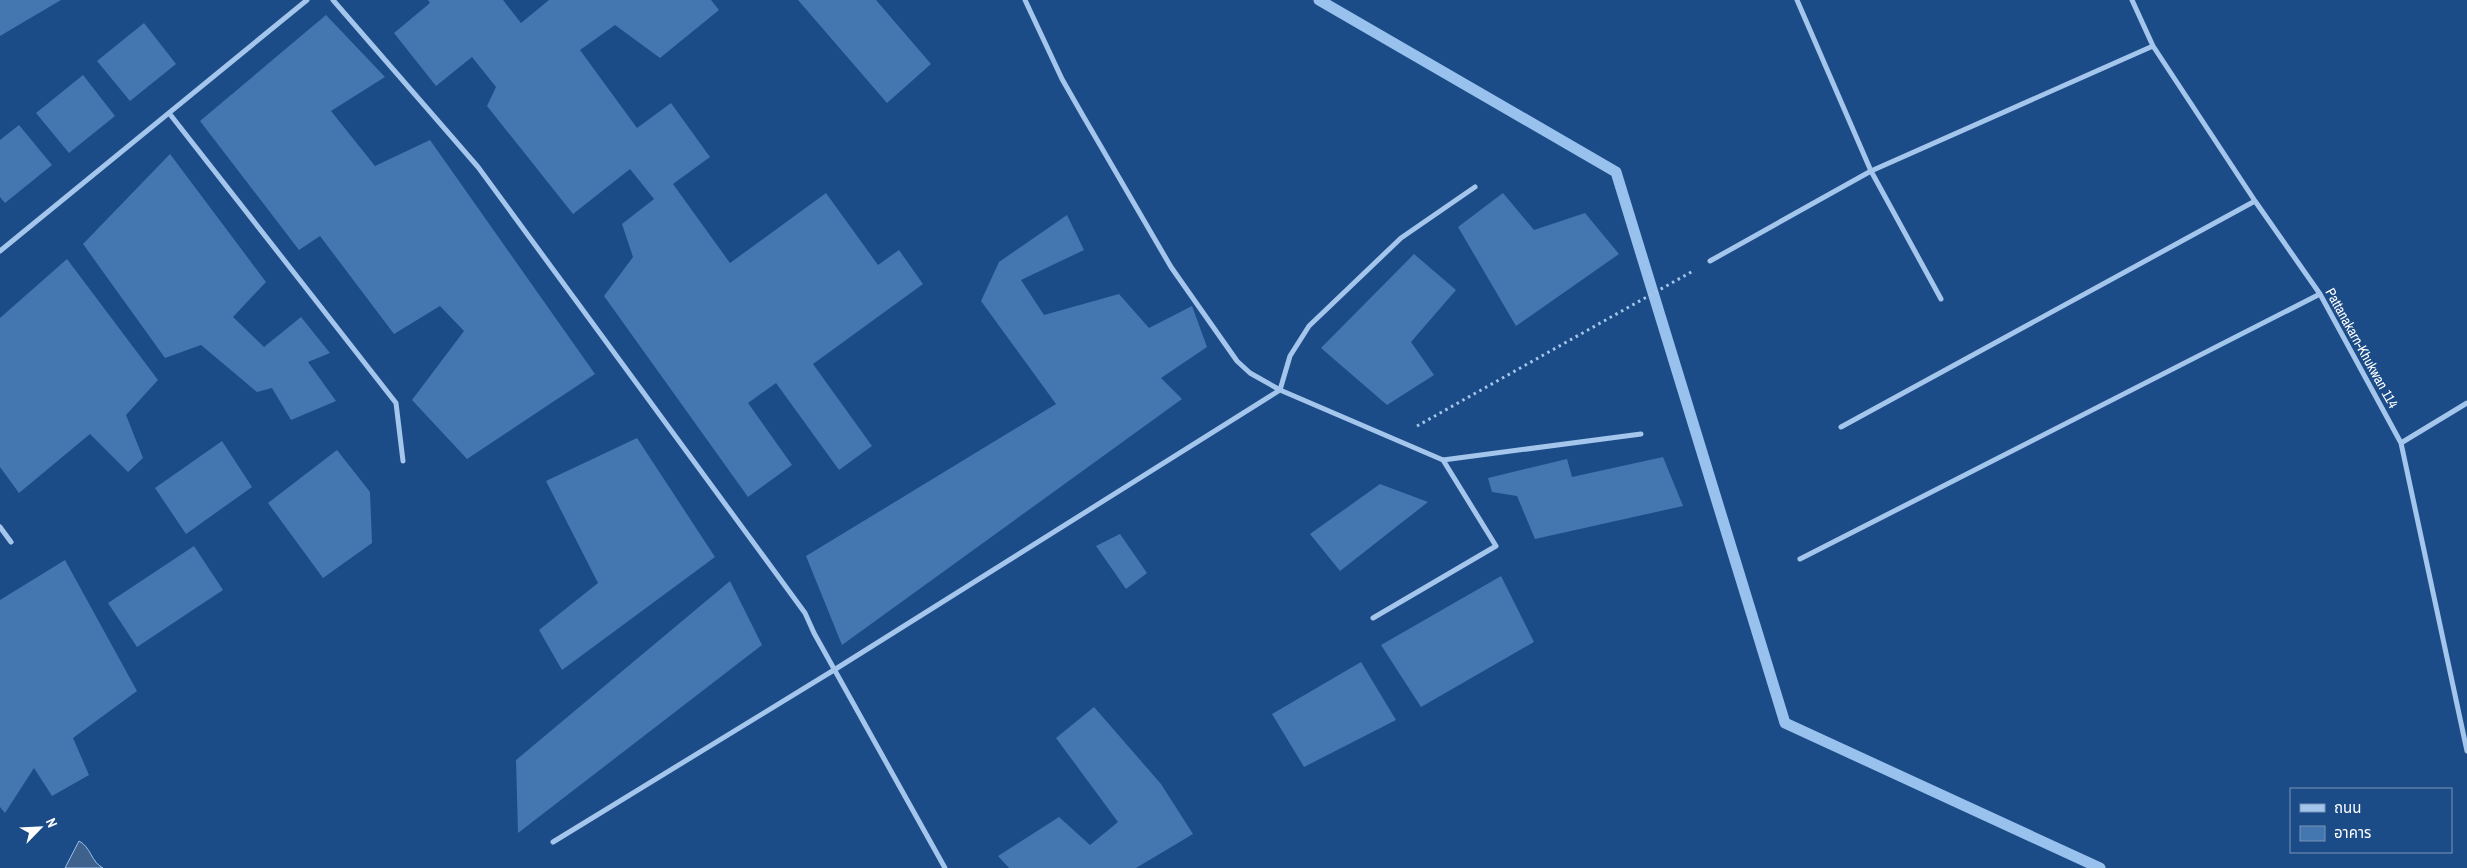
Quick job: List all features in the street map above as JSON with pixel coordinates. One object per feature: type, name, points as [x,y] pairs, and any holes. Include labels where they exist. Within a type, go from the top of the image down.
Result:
[{"type":"street","points":[[0,251],[307,0]]},
{"type":"street","points":[[333,0],[478,167],[805,613],[834,670],[945,868]]},
{"type":"street","points":[[1025,0],[1062,79],[1171,267],[1238,361],[1250,373],[1280,390],[1443,460],[1641,434]]},
{"type":"street","points":[[1797,0],[1871,171],[1940,299]]},
{"type":"street","name":"Pattanakarn-Khukwan 114","points":[[2132,0],[2153,46],[2255,201],[2320,294],[2401,443],[2467,751]]},
{"type":"street","points":[[1710,261],[1871,171],[2153,46]]},
{"type":"street","points":[[169,113],[396,403],[403,461]]},
{"type":"street","points":[[553,842],[834,670],[1280,390],[1290,356],[1310,326],[1401,238],[1475,187]]},
{"type":"street","points":[[1841,427],[2255,201]]},
{"type":"street","points":[[1800,559],[2320,294]]},
{"type":"street","points":[[2401,443],[2467,403]]},
{"type":"street","points":[[1373,618],[1496,546],[1443,460]]},
{"type":"street","points":[[0,526],[11,542]]},
{"type":"path","points":[[1395,438],[1675,281]]},
{"type":"water","points":[[79,841],[86,847],[96,862],[103,868],[65,868]]},
{"type":"building","points":[[0,0],[61,0],[0,36]]},
{"type":"building","points":[[428,0],[503,0],[521,23],[549,0],[711,0],[719,10],[660,58],[615,25],[580,50],[637,128],[671,103],[710,157],[673,184],[730,263],[826,193],[878,265],[899,250],[923,284],[813,364],[872,446],[839,470],[776,383],[748,403],[792,465],[748,497],[604,296],[633,257],[622,224],[654,199],[630,169],[573,214],[487,106],[496,87],[472,57],[436,86],[394,33],[430,3]]},
{"type":"building","points":[[798,0],[876,0],[931,64],[887,103]]},
{"type":"building","points":[[326,15],[385,77],[331,111],[375,166],[430,140],[595,374],[467,459],[412,400],[464,331],[440,306],[394,334],[320,236],[299,250],[200,121]]},
{"type":"building","points":[[144,23],[176,64],[130,101],[97,61]]},
{"type":"building","points":[[83,75],[115,116],[69,153],[36,113]]},
{"type":"building","points":[[19,125],[52,165],[5,203],[0,197],[0,140]]},
{"type":"building","points":[[170,154],[266,282],[233,317],[264,347],[301,317],[330,353],[308,362],[336,401],[291,420],[272,388],[257,392],[201,345],[165,358],[83,244]]},
{"type":"building","points":[[1503,193],[1534,230],[1585,213],[1619,254],[1516,326],[1458,227]]},
{"type":"building","points":[[1067,215],[1084,250],[1021,280],[1044,315],[1119,294],[1149,328],[1192,306],[1207,347],[1161,378],[1182,399],[842,645],[806,556],[1056,404],[981,301],[999,262]]},
{"type":"building","points":[[1414,254],[1456,290],[1411,342],[1434,375],[1387,405],[1321,348]]},
{"type":"building","points":[[67,259],[158,380],[126,415],[143,458],[128,472],[90,434],[19,493],[0,467],[0,318]]},
{"type":"building","points":[[637,438],[715,557],[562,670],[539,630],[598,583],[546,481]]},
{"type":"building","points":[[222,441],[252,487],[186,534],[155,488]]},
{"type":"building","points":[[337,450],[370,492],[372,543],[323,578],[268,503]]},
{"type":"building","points":[[1663,457],[1683,506],[1535,539],[1517,496],[1492,492],[1488,478],[1567,459],[1572,477]]},
{"type":"building","points":[[1380,484],[1428,502],[1340,571],[1310,534]]},
{"type":"building","points":[[1120,534],[1147,573],[1126,589],[1096,546]]},
{"type":"building","points":[[194,546],[223,590],[137,647],[108,603]]},
{"type":"building","points":[[65,560],[137,691],[73,738],[89,775],[52,796],[34,768],[5,813],[0,807],[0,600]]},
{"type":"building","points":[[1501,576],[1534,642],[1421,707],[1381,645]]},
{"type":"building","points":[[730,581],[762,645],[518,833],[516,760]]},
{"type":"building","points":[[1361,662],[1396,720],[1304,767],[1272,714]]},
{"type":"building","points":[[1094,707],[1161,784],[1193,834],[1136,868],[1009,868],[998,856],[1059,817],[1090,845],[1118,822],[1056,738]]},
{"type":"waterway","points":[[1319,0],[1616,172],[1785,723],[2100,868]]}]
